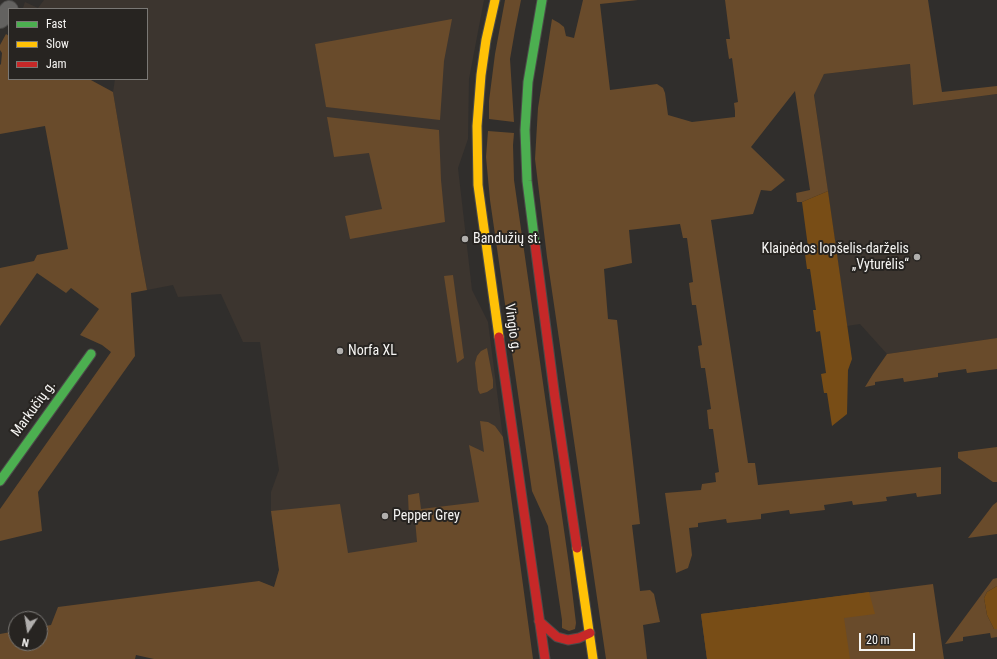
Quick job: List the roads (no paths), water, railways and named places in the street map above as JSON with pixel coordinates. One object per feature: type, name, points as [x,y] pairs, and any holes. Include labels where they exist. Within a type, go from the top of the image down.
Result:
[{"type":"main road","name":"Vingio g.","points":[[495,0],[486,40],[481,75],[477,126],[478,185],[545,659]]},
{"type":"main road","points":[[541,1],[528,82],[525,130],[526,181],[555,398],[593,659]]},
{"type":"main road","name":"Markučių g.","points":[[0,481],[91,354]]},
{"type":"main road","points":[[539,621],[557,636],[568,640],[590,633]]},
{"type":"street","points":[[10,8],[16,0]]},
{"type":"place","name":"Bandužių st.","points":[[465,239]]},
{"type":"place","name":"Klaipėdos lopšelis-darželis „Vyturėlis“","points":[[917,257]]},
{"type":"place","name":"Norfa XL","points":[[340,351]]},
{"type":"place","name":"Pepper Grey","points":[[385,516]]}]
